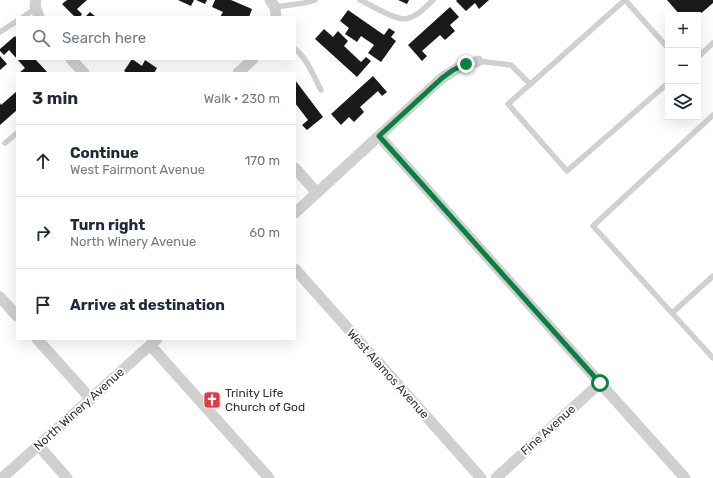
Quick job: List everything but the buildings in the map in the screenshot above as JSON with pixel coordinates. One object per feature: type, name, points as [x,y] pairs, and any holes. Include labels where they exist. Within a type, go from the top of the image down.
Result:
[{"type":"street","points":[[72,60],[83,72]]},
{"type":"street","points":[[239,72],[252,60]]},
{"type":"street","points":[[296,211],[447,74],[458,68],[478,61]]},
{"type":"street","points":[[379,136],[685,478]]},
{"type":"street","points":[[296,169],[317,193]]},
{"type":"street","name":"West Alamos Avenue","points":[[296,270],[481,478]]},
{"type":"street","points":[[0,297],[16,315]]},
{"type":"street","points":[[38,340],[91,399]]},
{"type":"street","points":[[153,342],[269,478]]},
{"type":"street","name":"North Winery Avenue","points":[[2,478],[153,342]]},
{"type":"street","name":"Fine Avenue","points":[[496,478],[600,383]]},
{"type":"street","points":[[38,445],[67,478]]},
{"type":"lane","points":[[274,8],[315,0]]},
{"type":"lane","points":[[360,0],[396,18],[404,19],[417,14],[433,0]]},
{"type":"lane","points":[[665,45],[625,0],[508,104],[567,171],[665,87]]},
{"type":"lane","points":[[25,16],[37,8]]},
{"type":"lane","points":[[0,32],[16,22]]},
{"type":"lane","points":[[701,54],[713,43]]},
{"type":"lane","points":[[296,50],[304,59],[321,90]]},
{"type":"lane","points":[[478,61],[511,65],[530,84]]},
{"type":"lane","points":[[713,115],[593,226],[713,358]]},
{"type":"lane","points":[[5,143],[16,134]]},
{"type":"lane","points":[[672,313],[713,276]]},
{"type":"place","name":"Trinity Life Church of God","points":[[212,400]]},
{"type":"route","points":[[466,64],[453,70],[442,78],[379,136],[600,383]]}]
